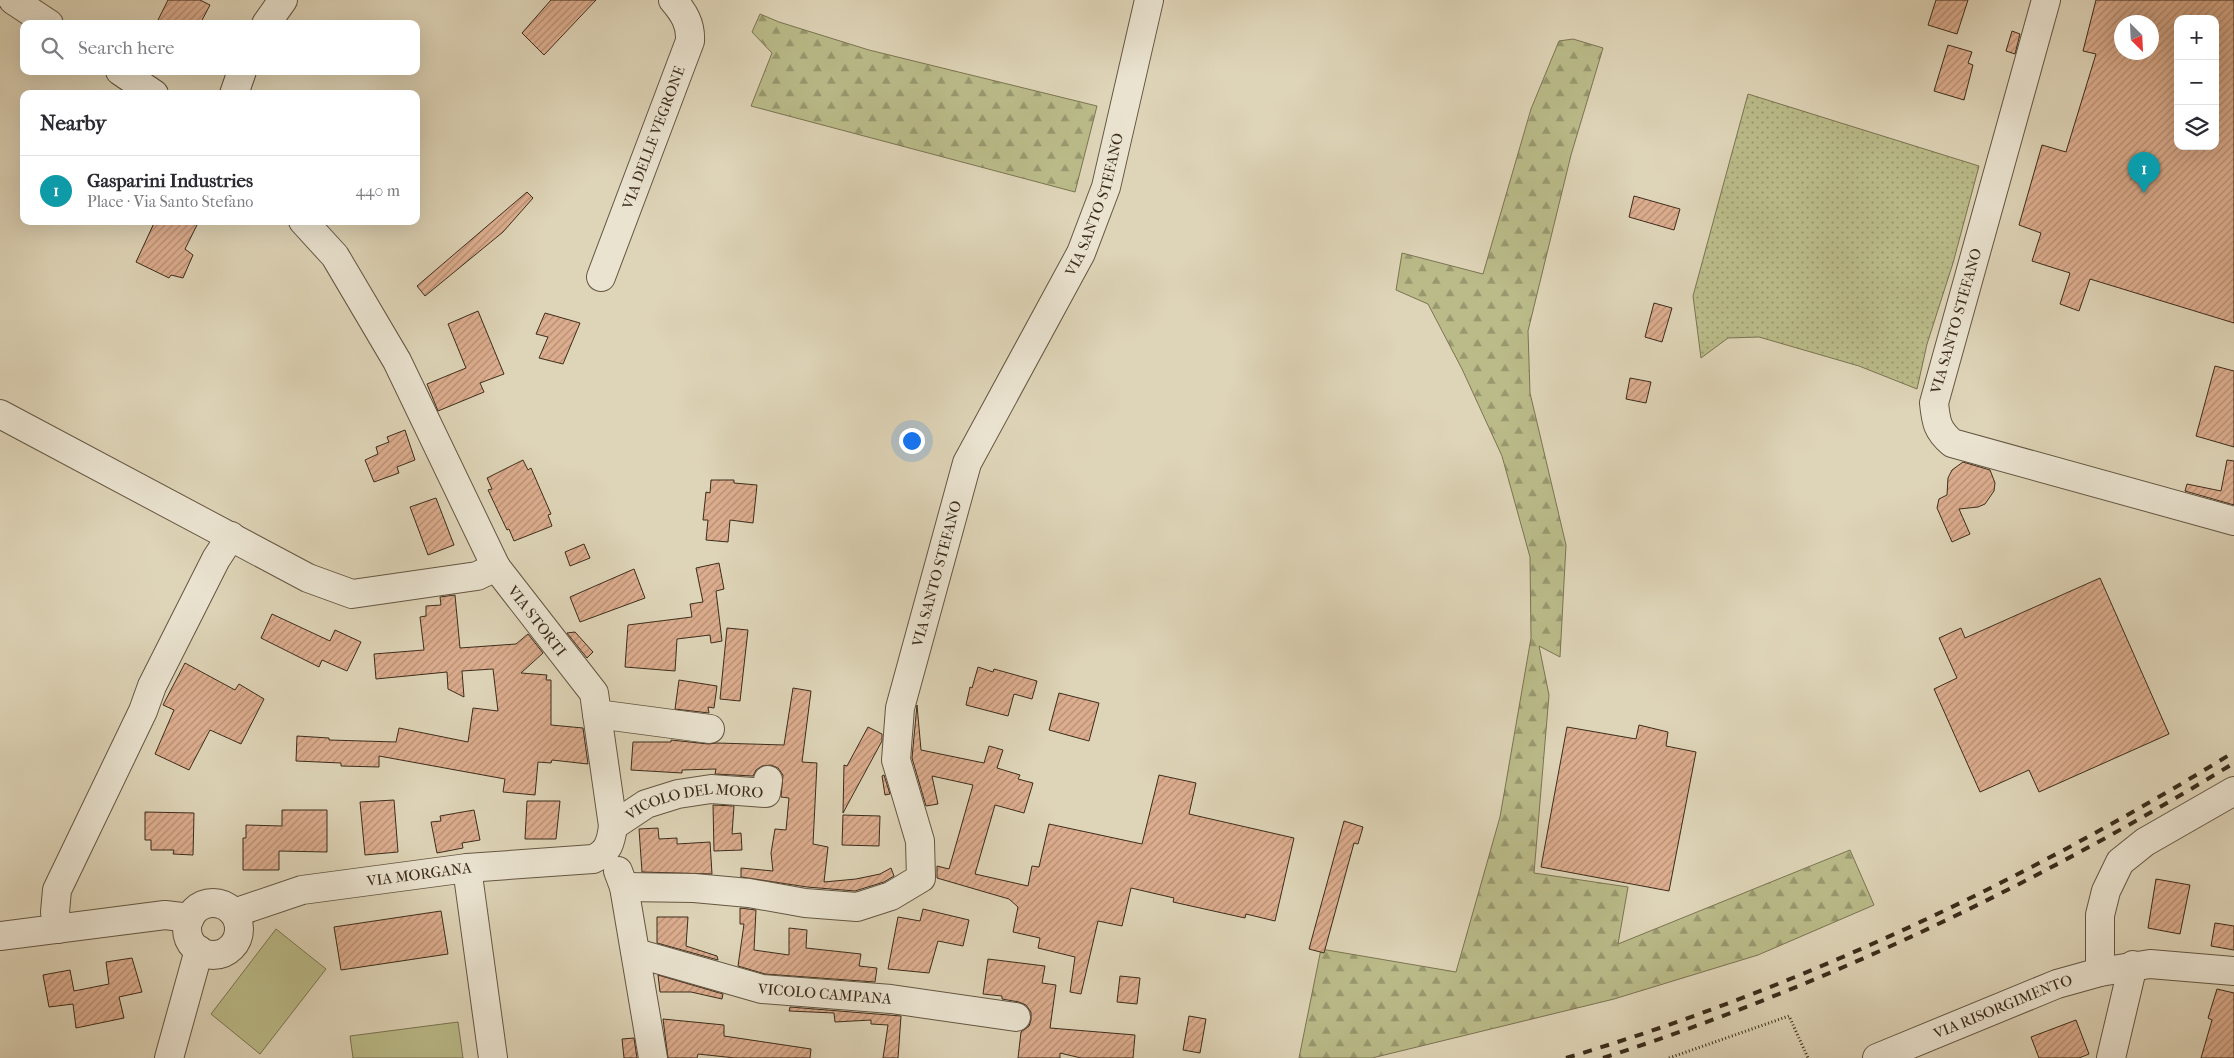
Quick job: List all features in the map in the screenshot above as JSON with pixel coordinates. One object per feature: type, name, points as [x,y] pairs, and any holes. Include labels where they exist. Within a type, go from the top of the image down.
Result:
[{"type":"street","points":[[13,0],[43,20]]},
{"type":"street","points":[[269,20],[282,0]]},
{"type":"street","name":"VIA DELLE VEGRONE","points":[[601,277],[690,40],[688,20],[674,0]]},
{"type":"street","name":"VIA SANTO STEFANO","points":[[624,888],[694,888],[749,893],[805,903],[857,907],[891,896],[921,878],[920,841],[896,760],[900,708],[967,463],[1081,253],[1106,186],[1149,0]]},
{"type":"street","name":"VIA SANTO STEFANO","points":[[2046,0],[1934,403],[1935,418],[1940,432],[1952,443],[2234,521]]},
{"type":"street","points":[[126,75],[148,90]]},
{"type":"street","points":[[235,90],[241,75]]},
{"type":"street","name":"VIA STORTI","points":[[307,225],[335,256],[398,361],[496,567],[594,693],[609,838],[615,864],[624,888],[653,1058]]},
{"type":"street","points":[[0,414],[308,578],[352,594],[477,576],[496,567]]},
{"type":"street","points":[[58,929],[55,912],[57,890],[143,711],[152,686],[216,559],[231,536]]},
{"type":"street","points":[[597,714],[710,729]]},
{"type":"street","name":"VICOLO DEL MORO","points":[[609,838],[646,804],[678,794],[711,788],[766,793],[768,780]]},
{"type":"street","points":[[2100,972],[2100,915],[2106,891],[2120,862],[2145,842],[2234,791]]},
{"type":"street","name":"VIA MORGANA","points":[[234,913],[302,890],[467,868],[593,859],[601,855],[609,838]]},
{"type":"street","points":[[467,868],[494,1058]]},
{"type":"street","points":[[211,903],[228,907],[234,913],[238,920],[238,936],[229,949],[214,955],[199,950],[190,939],[188,925],[195,911],[211,903]]},
{"type":"street","points":[[0,936],[165,915],[190,918]]},
{"type":"street","points":[[169,1058],[199,950]]},
{"type":"street","name":"VICOLO CAMPANA","points":[[636,953],[762,989],[891,999],[1016,1017]]},
{"type":"street","name":"VIA RISORGIMENTO","points":[[1877,1058],[2057,984],[2100,972],[2132,965],[2150,964],[2234,971]]},
{"type":"street","points":[[2112,1058],[2132,965]]},
{"type":"path","points":[[1669,1058],[1789,1016],[1808,1058]]},
{"type":"green space","points":[[760,14],[779,22],[869,50],[1097,106],[1075,192],[751,106],[772,53],[752,32]]},
{"type":"green space","points":[[1573,39],[1603,48],[1571,155],[1528,331],[1530,393],[1566,545],[1560,657],[1539,646],[1549,695],[1534,873],[1628,887],[1618,944],[1850,850],[1874,905],[1758,955],[1614,999],[1372,1058],[1299,1058],[1321,949],[1456,972],[1500,817],[1531,638],[1530,557],[1502,456],[1462,369],[1428,304],[1396,290],[1402,253],[1483,274],[1531,109],[1559,41]]},
{"type":"green space","points":[[1748,94],[1979,166],[1953,263],[1927,344],[1917,389],[1859,366],[1759,337],[1728,338],[1701,358],[1693,296]]},
{"type":"green space","points":[[276,929],[326,969],[260,1054],[211,1014]]},
{"type":"green space","points":[[458,1022],[463,1058],[353,1058],[350,1036]]},
{"type":"building","points":[[168,0],[200,0],[210,5],[202,20],[158,20]]},
{"type":"building","points":[[551,0],[596,0],[544,55],[522,33]]},
{"type":"building","points":[[1936,0],[1968,0],[1957,34],[1928,25]]},
{"type":"building","points":[[2096,0],[2234,0],[2234,323],[2090,279],[2079,311],[2060,304],[2070,273],[2032,261],[2041,233],[2019,225],[2042,145],[2066,152],[2096,54],[2083,51]]},
{"type":"building","points":[[2012,31],[2020,34],[2015,54],[2006,51]]},
{"type":"building","points":[[1948,45],[1972,52],[1968,63],[1973,65],[1964,100],[1934,91]]},
{"type":"building","points":[[527,192],[533,198],[503,232],[425,296],[417,286]]},
{"type":"building","points":[[1634,196],[1680,209],[1674,230],[1629,217]]},
{"type":"building","points":[[153,225],[197,225],[185,249],[193,255],[183,278],[171,275],[169,278],[136,262]]},
{"type":"building","points":[[1654,303],[1672,308],[1662,342],[1645,337]]},
{"type":"building","points":[[478,311],[504,374],[480,383],[484,392],[438,411],[427,384],[466,368],[448,324]]},
{"type":"building","points":[[545,313],[580,323],[563,364],[539,358],[548,337],[536,334]]},
{"type":"building","points":[[2215,366],[2234,371],[2234,447],[2196,436]]},
{"type":"building","points":[[1630,378],[1651,382],[1646,403],[1626,399]]},
{"type":"building","points":[[405,430],[415,460],[397,467],[399,473],[374,482],[365,460],[378,454],[376,447],[389,442],[387,437]]},
{"type":"building","points":[[523,460],[528,470],[531,468],[551,514],[548,515],[552,526],[514,541],[488,490],[492,489],[487,478]]},
{"type":"building","points":[[2227,460],[2234,461],[2234,505],[2185,491],[2187,484],[2221,491]]},
{"type":"building","points":[[1963,462],[1990,470],[1995,483],[1994,491],[1985,504],[1978,507],[1959,509],[1970,534],[1952,542],[1937,508],[1939,499],[1947,495],[1948,478],[1952,470]]},
{"type":"building","points":[[711,480],[734,480],[734,483],[757,485],[753,523],[730,520],[728,542],[706,540],[708,520],[703,520],[706,492],[710,493]]},
{"type":"building","points":[[436,498],[454,545],[428,555],[410,507]]},
{"type":"building","points":[[584,544],[590,558],[570,566],[565,552]]},
{"type":"building","points":[[719,563],[724,589],[716,591],[722,641],[711,643],[710,635],[677,639],[675,671],[625,667],[628,625],[692,617],[690,604],[703,602],[696,568]]},
{"type":"building","points":[[634,569],[645,598],[580,622],[570,597]]},
{"type":"building","points":[[2100,578],[2169,734],[2039,792],[2029,770],[1980,792],[1934,689],[1957,678],[1939,638],[1961,628],[1965,638]]},
{"type":"building","points":[[455,595],[460,648],[516,644],[528,634],[543,653],[521,673],[547,675],[546,680],[551,680],[551,725],[583,728],[588,764],[552,760],[551,763],[538,762],[535,795],[503,792],[505,779],[379,756],[379,767],[341,766],[341,763],[296,761],[297,736],[329,738],[329,740],[396,742],[399,728],[468,742],[473,708],[498,711],[493,669],[462,671],[464,697],[448,689],[447,672],[376,679],[374,654],[424,650],[420,617],[426,616],[426,606],[441,605],[440,597]]},
{"type":"building","points":[[272,614],[330,641],[335,630],[361,642],[347,671],[322,660],[319,667],[261,638]]},
{"type":"building","points":[[727,628],[748,630],[740,701],[720,699]]},
{"type":"building","points":[[575,632],[593,652],[587,658],[567,633]]},
{"type":"building","points":[[185,663],[235,690],[239,684],[264,699],[241,744],[210,730],[189,770],[155,754],[174,710],[163,705]]},
{"type":"building","points":[[978,667],[993,672],[994,669],[1037,681],[1032,699],[1014,694],[1008,716],[966,705],[970,687],[972,688]]},
{"type":"building","points":[[679,680],[717,686],[714,708],[708,707],[709,713],[675,709]]},
{"type":"building","points":[[793,688],[811,691],[802,762],[817,763],[813,844],[828,847],[824,882],[856,879],[880,874],[891,868],[894,876],[884,882],[855,891],[807,887],[741,877],[741,868],[773,871],[771,853],[775,829],[786,830],[789,798],[781,797],[783,775],[778,768],[771,765],[762,766],[756,770],[753,776],[715,774],[716,769],[682,770],[682,773],[631,770],[633,742],[671,742],[671,740],[708,744],[784,745]]},
{"type":"building","points":[[1059,693],[1099,703],[1089,741],[1049,730]]},
{"type":"building","points":[[917,705],[921,750],[984,763],[989,746],[1003,750],[997,768],[1020,775],[1018,779],[1033,783],[1024,813],[995,805],[975,874],[1028,886],[1032,866],[1039,867],[1049,824],[1142,844],[1159,775],[1196,783],[1189,814],[1294,838],[1275,921],[1246,914],[1245,918],[1173,902],[1174,898],[1131,888],[1122,926],[1098,921],[1081,994],[1070,992],[1075,957],[1038,948],[1040,938],[1013,932],[1018,907],[1009,899],[937,878],[937,866],[949,869],[973,785],[932,776],[938,804],[926,806],[912,758]]},
{"type":"building","points":[[1639,725],[1668,732],[1666,746],[1696,752],[1669,891],[1541,867],[1567,727],[1636,739]]},
{"type":"building","points":[[868,727],[882,734],[882,741],[843,813],[844,765],[847,766]]},
{"type":"building","points":[[884,775],[890,794],[885,795],[882,776]]},
{"type":"building","points":[[394,800],[398,852],[365,855],[360,802]]},
{"type":"building","points":[[527,801],[560,801],[556,839],[525,839]]},
{"type":"building","points":[[713,805],[734,806],[732,834],[741,833],[742,850],[714,851]]},
{"type":"building","points":[[282,810],[327,810],[327,852],[279,851],[279,870],[243,870],[243,838],[246,838],[246,825],[282,826]]},
{"type":"building","points":[[474,810],[480,840],[462,843],[463,848],[437,853],[431,822],[441,821],[440,816]]},
{"type":"building","points":[[145,812],[194,813],[193,855],[173,854],[174,850],[151,850],[151,840],[145,840]]},
{"type":"building","points":[[843,815],[880,816],[879,846],[842,845]]},
{"type":"building","points":[[1344,821],[1363,827],[1358,844],[1354,843],[1324,953],[1309,949]]},
{"type":"building","points":[[658,828],[659,839],[677,838],[677,844],[710,842],[712,874],[642,872],[639,829]]},
{"type":"building","points":[[2156,879],[2190,885],[2180,934],[2148,928]]},
{"type":"building","points":[[740,908],[756,910],[754,950],[789,955],[789,928],[807,930],[806,948],[861,954],[859,966],[877,968],[875,982],[765,974],[738,966],[744,924],[740,924]]},
{"type":"building","points":[[923,909],[969,920],[963,946],[938,941],[929,973],[888,969],[898,917],[920,921]]},
{"type":"building","points":[[441,911],[448,954],[341,970],[334,927]]},
{"type":"building","points":[[657,917],[688,917],[686,946],[717,956],[718,960],[657,943]]},
{"type":"building","points":[[2215,923],[2234,926],[2234,950],[2211,946]]},
{"type":"building","points":[[132,958],[142,992],[119,997],[124,1018],[76,1028],[73,1004],[49,1007],[43,975],[70,970],[74,991],[109,984],[106,962]]},
{"type":"building","points":[[988,959],[1045,966],[1042,983],[1056,985],[1050,1028],[1135,1035],[1133,1058],[1081,1058],[1060,1053],[1060,1058],[1018,1058],[1021,1032],[1029,1026],[1031,1012],[1026,1005],[1019,1002],[1002,999],[1002,996],[983,994]]},
{"type":"building","points":[[658,975],[723,994],[722,999],[691,992],[660,992]]},
{"type":"building","points":[[1120,976],[1140,978],[1137,1004],[1117,1002]]},
{"type":"building","points":[[2217,989],[2234,993],[2234,1058],[2201,1058],[2212,1020],[2208,1018]]},
{"type":"building","points":[[790,1007],[901,1016],[898,1058],[883,1058],[888,1025],[871,1024],[871,1020],[835,1022],[834,1013],[789,1011]]},
{"type":"building","points":[[1189,1016],[1206,1019],[1200,1053],[1183,1050]]},
{"type":"building","points":[[663,1019],[724,1025],[724,1036],[811,1049],[810,1058],[735,1058],[698,1054],[697,1058],[668,1058]]},
{"type":"building","points":[[2076,1020],[2089,1054],[2079,1058],[2039,1058],[2031,1037]]},
{"type":"building","points":[[634,1038],[637,1058],[624,1058],[622,1039]]},
{"type":"railway","points":[[1566,1058],[1654,1030],[1740,999],[1910,927],[1993,887],[2075,844],[2234,752]]},
{"type":"railway","points":[[1603,1058],[1686,1030],[1767,999],[1927,929],[2083,850],[2159,808],[2234,763]]},
{"type":"place","name":"Gasparini Industries","points":[[2144,193]]}]
